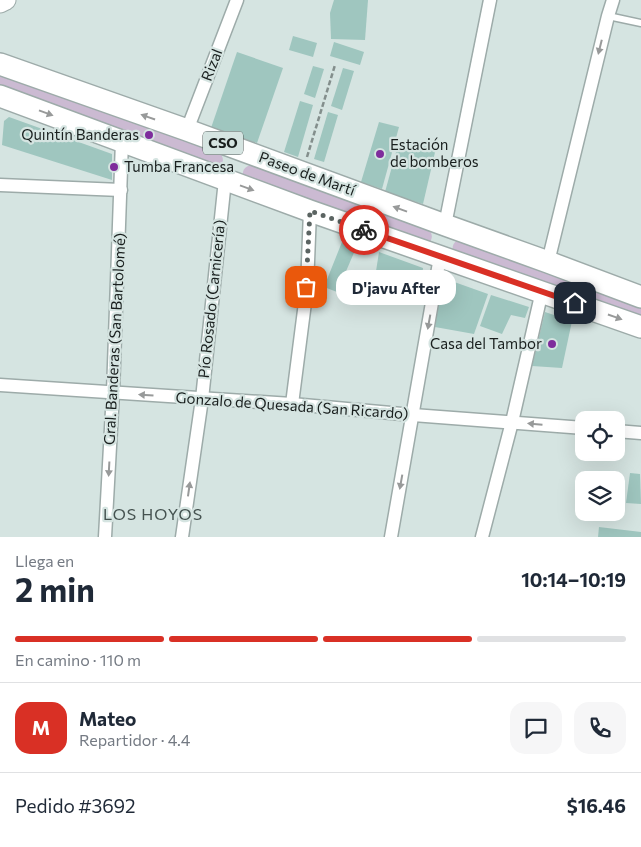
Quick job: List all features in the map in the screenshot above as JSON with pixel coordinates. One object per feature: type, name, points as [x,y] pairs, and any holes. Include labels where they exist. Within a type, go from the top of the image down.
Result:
[{"type":"main road","name":"Paseo de Martí","points":[[0,64],[187,130],[641,297]]},
{"type":"main road","name":"CSO","points":[[0,96],[310,211],[641,326]]},
{"type":"main road","points":[[440,257],[445,226]]},
{"type":"street","points":[[0,3],[6,0]]},
{"type":"street","name":"Rizal","points":[[187,130],[237,0]]},
{"type":"street","points":[[445,226],[490,0]]},
{"type":"street","points":[[548,262],[613,0]]},
{"type":"street","name":"Gral. Banderas (San Bartolomé)","points":[[105,537],[113,392],[122,141]]},
{"type":"street","name":"Pío Rosado (Carnicería)","points":[[182,537],[202,398],[225,180]]},
{"type":"street","points":[[0,185],[121,190]]},
{"type":"street","points":[[292,404],[306,287],[310,211]]},
{"type":"street","points":[[391,537],[440,257]]},
{"type":"street","points":[[482,537],[512,422],[542,291]]},
{"type":"street","name":"Gonzalo de Quesada (San Ricardo)","points":[[0,385],[292,404],[575,427]]},
{"type":"street","points":[[625,432],[641,433]]},
{"type":"lane","points":[[608,16],[641,23]]},
{"type":"path","points":[[302,172],[335,65]]},
{"type":"shaded area","points":[[0,74],[220,153],[223,162],[219,167],[0,92]]},
{"type":"shaded area","points":[[252,165],[429,229],[432,235],[431,240],[430,242],[243,177],[244,169]]},
{"type":"shaded area","points":[[458,240],[641,303],[641,321],[453,252],[453,245]]},
{"type":"building","points":[[334,0],[368,0],[365,40],[331,39],[330,13]]},
{"type":"building","points":[[293,36],[317,43],[313,57],[289,50]]},
{"type":"building","points":[[334,42],[364,52],[360,65],[330,56]]},
{"type":"building","points":[[237,52],[283,68],[257,143],[211,128]]},
{"type":"building","points":[[313,66],[324,69],[315,98],[304,94]]},
{"type":"building","points":[[343,68],[354,71],[342,110],[331,106]]},
{"type":"building","points":[[300,101],[313,105],[298,157],[284,152]]},
{"type":"building","points":[[328,112],[338,115],[324,162],[314,159]]},
{"type":"building","points":[[9,117],[112,154],[112,180],[2,145],[4,121]]},
{"type":"building","name":"Estación de bomberos","points":[[379,122],[399,127],[382,189],[361,182]]},
{"type":"building","points":[[399,141],[436,148],[423,204],[385,192]]},
{"type":"building","points":[[342,242],[356,248],[344,276],[369,286],[363,302],[324,287]]},
{"type":"building","points":[[379,252],[423,268],[421,291],[393,285],[374,284]]},
{"type":"building","points":[[443,278],[488,294],[474,334],[435,327]]},
{"type":"building","points":[[491,295],[529,307],[525,318],[511,315],[502,334],[480,326]]},
{"type":"building","name":"Casa del Tambor","points":[[545,312],[572,321],[562,368],[532,366]]},
{"type":"building","points":[[630,473],[640,474],[641,504],[626,503]]},
{"type":"building","points":[[599,527],[641,532],[641,537],[598,537]]},
{"type":"way so far","points":[[306,287],[310,211],[364,230]]},
{"type":"place","name":"Quintín Banderas","points":[[149,135]]},
{"type":"place","name":"Estación de bomberos","points":[[380,154]]},
{"type":"place","name":"Tumba Francesa","points":[[114,167]]},
{"type":"place","name":"D'javu After","points":[[306,287]]},
{"type":"place","name":"Casa del Tambor","points":[[552,344]]},
{"type":"district","name":"LOS HOYOS","points":[[153,514]]},
{"type":"route","points":[[364,230],[575,303]]}]
